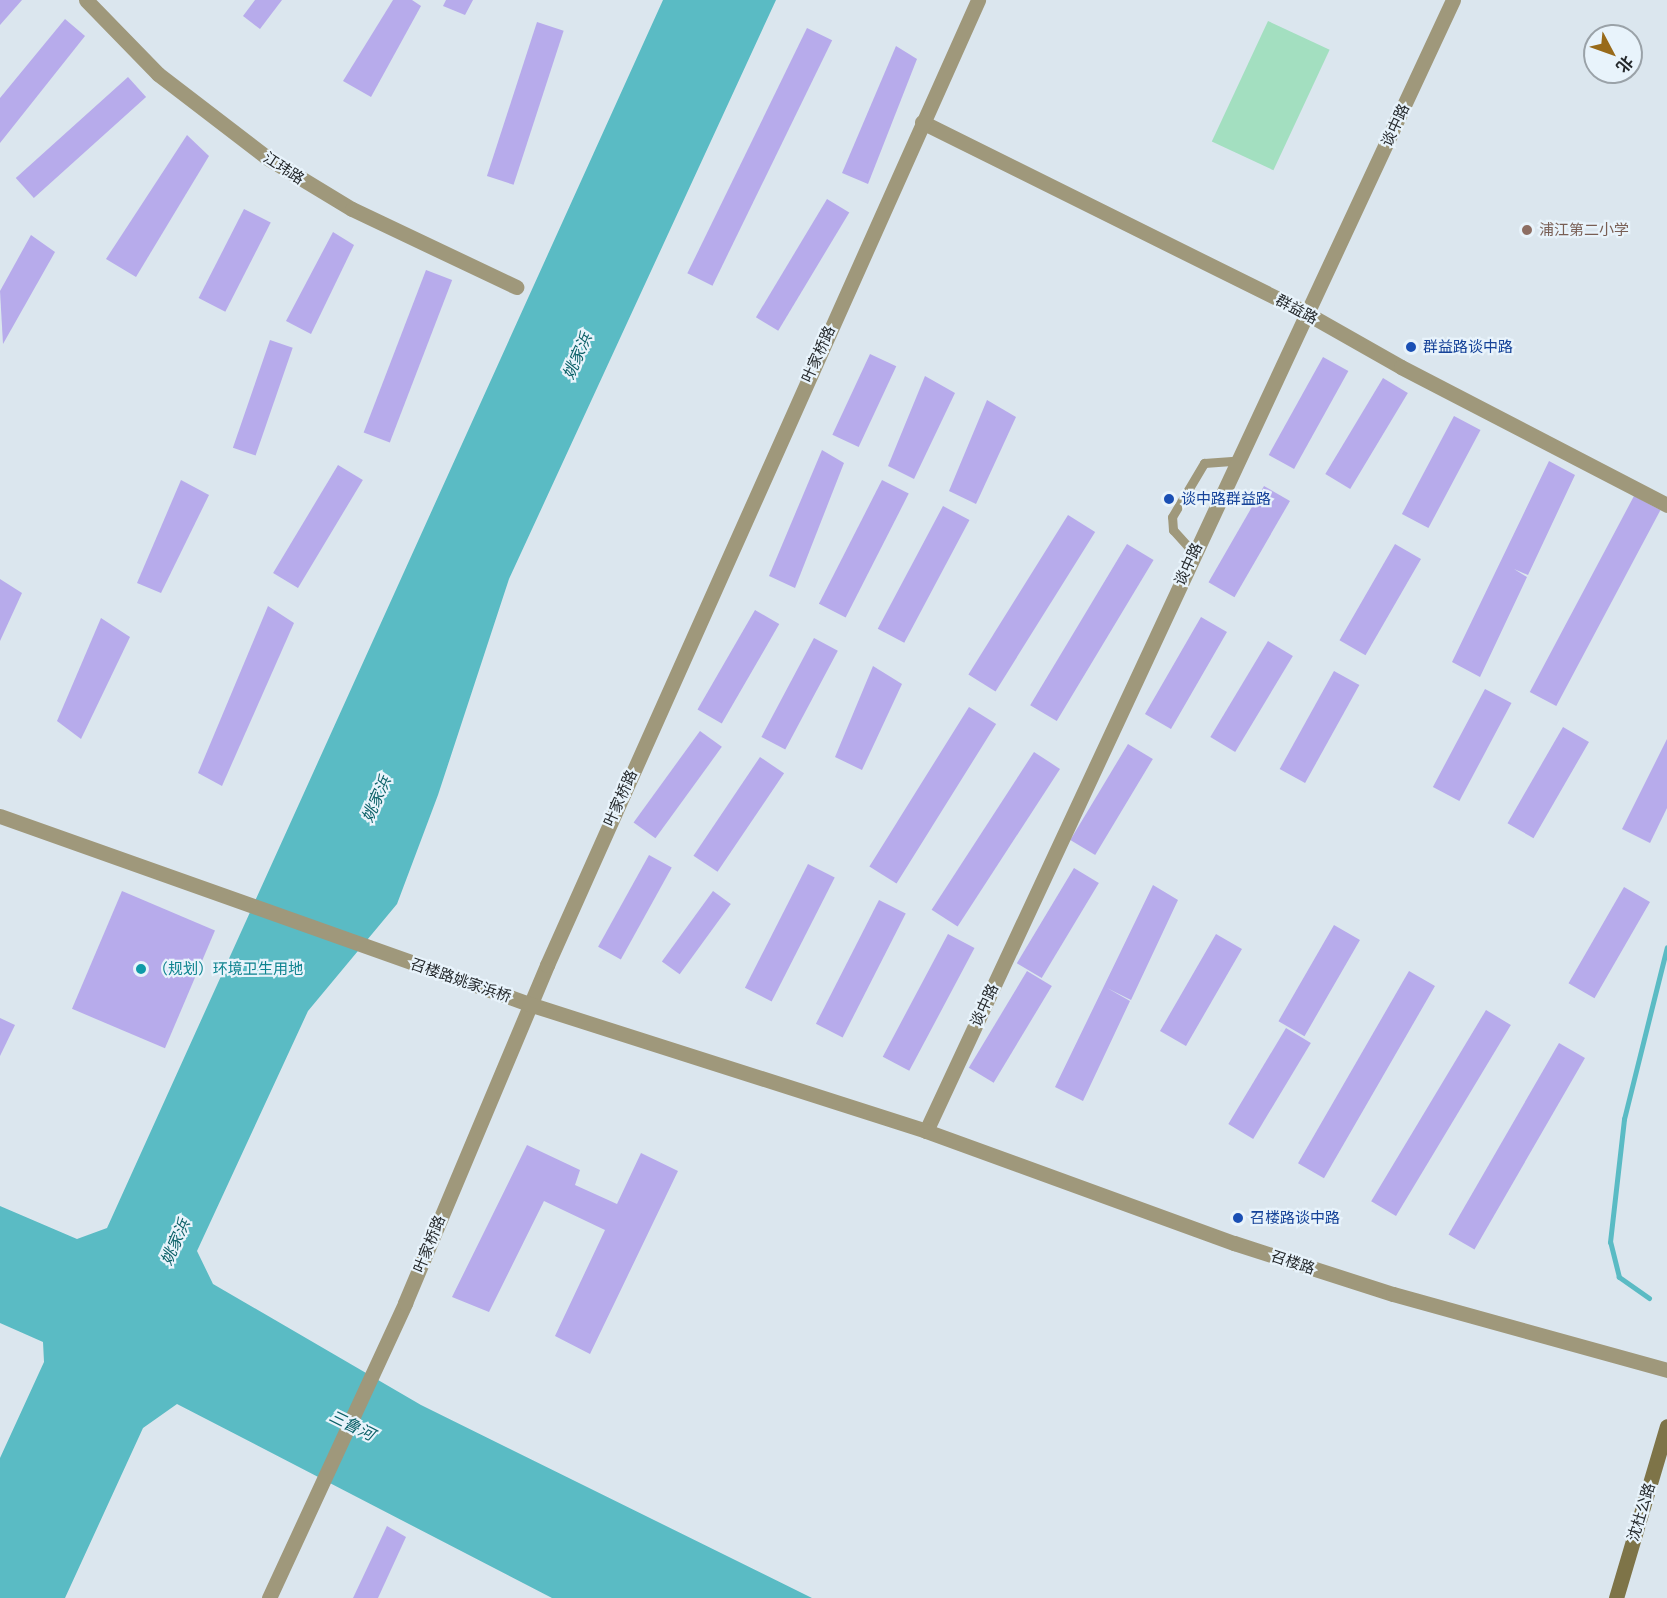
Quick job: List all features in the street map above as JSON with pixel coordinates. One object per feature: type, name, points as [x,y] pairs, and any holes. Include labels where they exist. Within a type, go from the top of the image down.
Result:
[{"type":"main road","name":"沈杜公路","points":[[1616,1598],[1667,1426]]},
{"type":"street","name":"江玮路","points":[[86,0],[158,74],[266,157],[352,209],[516,287]]},
{"type":"street","name":"叶家桥路","points":[[269,1598],[405,1303],[556,943],[978,0]]},
{"type":"street","name":"谈中路","points":[[926,1131],[1235,461],[1453,0]]},
{"type":"street","name":"群益路","points":[[922,122],[1306,313],[1401,367],[1667,505]]},
{"type":"street","name":"召楼路姚家浜桥","points":[[0,816],[529,1004],[926,1131]]},
{"type":"street","name":"召楼路","points":[[926,1131],[1234,1243],[1370,1287],[1667,1370]]},
{"type":"lane","points":[[1193,552],[1173,530],[1172,517],[1204,463],[1235,461]]},
{"type":"green space","points":[[1268,21],[1330,50],[1273,170],[1212,142]]},
{"type":"water","points":[[663,0],[776,0],[509,579],[438,795],[397,904],[308,1011],[197,1251],[213,1284],[421,1405],[812,1598],[552,1598],[177,1404],[143,1428],[65,1598],[0,1598],[0,1458],[44,1362],[43,1342],[0,1323],[0,1206],[77,1239],[107,1228]]},
{"type":"building","points":[[0,0],[22,0],[0,25]]},
{"type":"building","points":[[255,0],[282,0],[260,29],[243,16]]},
{"type":"building","points":[[393,0],[412,0],[421,6],[371,97],[343,81]]},
{"type":"building","points":[[446,0],[473,0],[465,15],[443,6]]},
{"type":"building","points":[[65,19],[85,36],[0,143],[0,98]]},
{"type":"building","points":[[537,22],[564,31],[514,185],[487,176]]},
{"type":"building","points":[[807,28],[832,40],[712,286],[687,273]]},
{"type":"building","points":[[896,46],[917,59],[868,184],[842,173]]},
{"type":"building","points":[[128,77],[146,97],[34,198],[16,178]]},
{"type":"building","points":[[187,135],[209,156],[136,277],[106,259]]},
{"type":"building","points":[[827,199],[849,212],[778,331],[756,317]]},
{"type":"building","points":[[244,209],[271,223],[225,312],[199,298]]},
{"type":"building","points":[[333,232],[354,245],[311,334],[286,321]]},
{"type":"building","points":[[31,235],[55,252],[3,344],[0,291]]},
{"type":"building","points":[[426,270],[452,280],[390,442],[364,432]]},
{"type":"building","points":[[270,340],[293,348],[256,456],[233,448]]},
{"type":"building","points":[[870,354],[896,366],[859,447],[832,435]]},
{"type":"building","points":[[1323,357],[1348,371],[1294,469],[1269,455]]},
{"type":"building","points":[[925,376],[955,393],[914,479],[888,466]]},
{"type":"building","points":[[1383,378],[1408,393],[1350,489],[1325,474]]},
{"type":"building","points":[[987,400],[1016,417],[976,504],[949,491]]},
{"type":"building","points":[[1454,416],[1480,430],[1428,528],[1402,514]]},
{"type":"building","points":[[822,450],[844,463],[795,588],[769,576]]},
{"type":"building","points":[[1549,461],[1575,475],[1528,575],[1514,569],[1527,577],[1480,677],[1452,662]]},
{"type":"building","points":[[338,465],[363,480],[298,588],[273,573]]},
{"type":"building","points":[[181,480],[209,495],[161,593],[137,583]]},
{"type":"building","points":[[882,480],[909,494],[846,617],[819,604]]},
{"type":"building","points":[[1264,486],[1290,501],[1234,597],[1208,582]]},
{"type":"building","points":[[1634,496],[1660,510],[1556,706],[1530,692]]},
{"type":"building","points":[[943,506],[969,520],[904,643],[878,629]]},
{"type":"building","points":[[1068,515],[1095,532],[996,691],[968,674]]},
{"type":"building","points":[[1127,544],[1154,560],[1057,721],[1030,705]]},
{"type":"building","points":[[1395,544],[1421,559],[1365,655],[1340,640]]},
{"type":"building","points":[[0,579],[22,593],[0,641]]},
{"type":"building","points":[[268,606],[294,623],[222,786],[198,773]]},
{"type":"building","points":[[755,610],[779,624],[722,724],[698,710]]},
{"type":"building","points":[[1201,617],[1227,632],[1171,729],[1145,714]]},
{"type":"building","points":[[101,618],[130,637],[81,739],[57,721]]},
{"type":"building","points":[[814,638],[838,651],[785,750],[761,737]]},
{"type":"building","points":[[1268,641],[1293,656],[1235,752],[1210,737]]},
{"type":"building","points":[[873,666],[902,684],[862,770],[835,757]]},
{"type":"building","points":[[1334,671],[1359,685],[1305,783],[1280,769]]},
{"type":"building","points":[[1485,689],[1511,703],[1459,801],[1433,787]]},
{"type":"building","points":[[969,707],[996,724],[897,883],[869,866]]},
{"type":"building","points":[[1563,727],[1589,742],[1533,838],[1508,823]]},
{"type":"building","points":[[700,731],[722,747],[655,838],[634,822]]},
{"type":"building","points":[[1667,739],[1667,808],[1650,843],[1622,829]]},
{"type":"building","points":[[1128,744],[1153,759],[1095,855],[1070,840]]},
{"type":"building","points":[[1034,752],[1060,769],[958,927],[932,910]]},
{"type":"building","points":[[760,757],[784,773],[717,872],[693,856]]},
{"type":"building","points":[[649,855],[672,868],[621,959],[598,947]]},
{"type":"building","points":[[808,864],[835,878],[772,1001],[745,988]]},
{"type":"building","points":[[1074,868],[1099,883],[1042,978],[1017,963]]},
{"type":"building","points":[[1153,885],[1178,900],[1131,1000],[1107,988],[1130,1001],[1083,1101],[1055,1087]]},
{"type":"building","points":[[1624,887],[1650,902],[1594,998],[1568,983]]},
{"type":"building","name":"（规划）环境卫生用地","points":[[122,891],[215,930],[165,1048],[72,1009]]},
{"type":"building","points":[[713,891],[731,904],[680,974],[662,961]]},
{"type":"building","points":[[879,900],[906,914],[843,1037],[816,1024]]},
{"type":"building","points":[[1334,925],[1360,940],[1304,1036],[1278,1021]]},
{"type":"building","points":[[948,934],[974,948],[909,1071],[883,1057]]},
{"type":"building","points":[[1216,934],[1242,949],[1186,1046],[1160,1031]]},
{"type":"building","points":[[1027,971],[1052,986],[994,1083],[969,1068]]},
{"type":"building","points":[[1409,971],[1435,986],[1324,1178],[1298,1163]]},
{"type":"building","points":[[1486,1010],[1511,1025],[1396,1216],[1371,1201]]},
{"type":"building","points":[[0,1018],[15,1025],[0,1056]]},
{"type":"building","points":[[1286,1028],[1311,1043],[1253,1139],[1228,1124]]},
{"type":"building","points":[[1559,1043],[1585,1058],[1474,1249],[1448,1234]]},
{"type":"building","points":[[527,1145],[580,1170],[575,1185],[617,1204],[641,1153],[678,1171],[590,1354],[555,1336],[605,1230],[544,1201],[489,1312],[452,1297]]},
{"type":"building","points":[[387,1526],[406,1537],[378,1598],[353,1598]]},
{"type":"waterway","points":[[1649,1298],[1619,1277],[1610,1242],[1624,1119],[1667,947]]},
{"type":"place","name":"浦江第二小学","points":[[1527,230]]},
{"type":"place","name":"群益路谈中路","points":[[1411,347]]},
{"type":"place","name":"谈中路群益路","points":[[1169,499]]},
{"type":"place","name":"（规划）环境卫生用地","points":[[141,969]]},
{"type":"place","name":"召楼路谈中路","points":[[1238,1218]]},
{"type":"water label","name":"姚家浜","points":[[577,356]]},
{"type":"water label","name":"姚家浜","points":[[376,799]]},
{"type":"water label","name":"姚家浜","points":[[175,1242]]},
{"type":"water label","name":"三鲁河","points":[[352,1425]]}]
